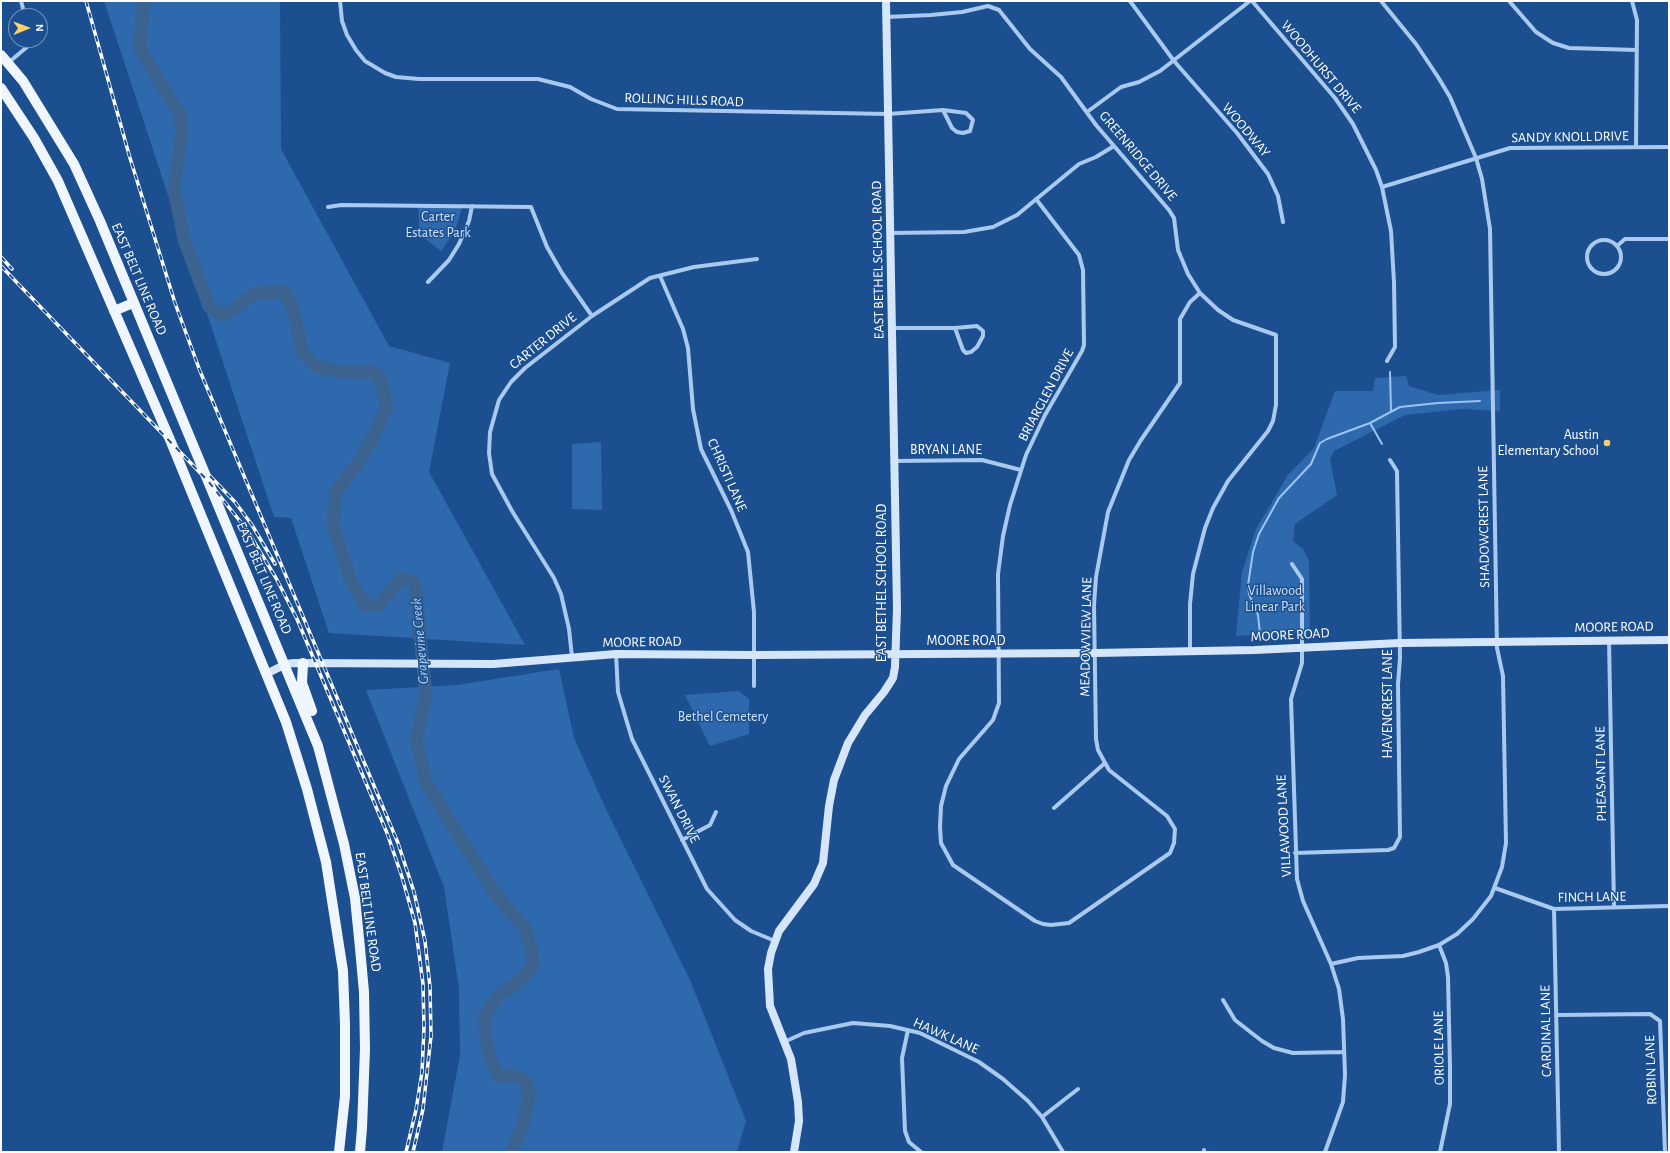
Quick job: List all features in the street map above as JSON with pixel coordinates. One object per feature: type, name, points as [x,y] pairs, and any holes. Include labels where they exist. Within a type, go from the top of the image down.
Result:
[{"type":"main road","name":"EAST BELT LINE ROAD","points":[[1,55],[4,64],[23,81],[74,164],[286,664],[318,746],[344,844],[355,898],[364,992],[366,1049],[360,1152]]},
{"type":"main road","points":[[1,88],[34,138],[58,180],[171,442],[286,722],[307,789],[326,862],[343,971],[346,1024],[345,1096],[339,1152]]},
{"type":"main road","points":[[114,311],[133,303]]},
{"type":"main road","points":[[303,663],[302,682],[316,721],[318,746]]},
{"type":"main road","points":[[345,1096],[364,1097]]},
{"type":"street","name":"ROLLING HILLS ROAD","points":[[340,1],[342,21],[346,34],[356,50],[365,61],[385,73],[396,77],[419,79],[548,80],[570,87],[591,99],[617,109],[888,114],[943,110],[966,113],[973,120],[970,131],[962,133],[957,132],[952,128],[943,110]]},
{"type":"street","name":"EAST BETHEL SCHOOL ROAD","points":[[794,1152],[799,1121],[798,1102],[791,1059],[770,1006],[768,969],[779,931],[814,884],[823,863],[829,806],[841,759],[855,730],[893,678],[896,654],[891,233],[886,1]]},
{"type":"street","name":"WOODWAY","points":[[1130,1],[1174,61],[1237,134],[1268,174],[1278,196],[1283,222]]},
{"type":"street","points":[[1087,112],[1121,87],[1149,78],[1174,61],[1251,1]]},
{"type":"street","name":"WOODHURST DRIVE","points":[[1251,1],[1335,98],[1353,124],[1366,148],[1382,187],[1391,231],[1394,282],[1395,347],[1387,361]]},
{"type":"street","name":"SHADOWCREST LANE","points":[[1331,964],[1358,958],[1403,956],[1439,945],[1457,934],[1473,920],[1495,888],[1502,867],[1506,837],[1504,676],[1497,641],[1490,229],[1482,179],[1465,129],[1438,77],[1416,44],[1381,1]]},
{"type":"street","points":[[1509,1],[1536,32],[1553,43],[1569,48],[1637,50]]},
{"type":"street","points":[[1632,1],[1637,20],[1636,146]]},
{"type":"street","name":"GREENRIDGE DRIVE","points":[[886,17],[962,12],[988,6],[999,10],[1030,49],[1061,77],[1114,146],[1169,210],[1174,218],[1178,250],[1188,274],[1200,293],[1218,310],[1233,320],[1276,335],[1276,406],[1273,421],[1268,431],[1228,481],[1213,508],[1193,574],[1190,604],[1190,652]]},
{"type":"street","points":[[4,64],[26,48]]},
{"type":"street","points":[[891,233],[976,231],[992,227],[1017,215],[1079,164],[1096,157],[1114,146]]},
{"type":"street","name":"SANDY KNOLL DRIVE","points":[[1382,187],[1498,150],[1521,147],[1669,147]]},
{"type":"street","name":"BRIARGLEN DRIVE","points":[[1036,199],[1079,255],[1083,270],[1084,345],[1045,415],[1021,470],[1010,505],[1000,557],[997,618],[999,703],[996,714],[989,726],[959,759],[946,786],[941,806],[941,843],[953,865],[1035,921],[1051,925],[1069,922]]},
{"type":"street","points":[[328,207],[341,205],[531,207],[547,247],[562,273],[592,316]]},
{"type":"street","points":[[428,282],[449,260],[459,244],[469,221],[472,206]]},
{"type":"street","points":[[1617,246],[1625,239],[1669,239]]},
{"type":"street","points":[[1604,240],[1617,246],[1621,258],[1616,269],[1605,274],[1597,272],[1591,267],[1588,254],[1592,246],[1604,240]]},
{"type":"street","name":"CARTER DRIVE","points":[[572,657],[569,629],[558,589],[492,474],[489,453],[490,432],[500,400],[511,382],[525,368],[592,316],[650,278],[694,267],[757,259]]},
{"type":"street","name":"CHRISTI LANE","points":[[660,276],[684,329],[688,348],[693,409],[702,449],[731,510],[748,552],[752,580],[755,655],[754,686]]},
{"type":"street","name":"MEADOWVIEW LANE","points":[[1069,922],[1170,853],[1174,843],[1175,829],[1167,816],[1109,770],[1098,750],[1096,739],[1094,605],[1096,577],[1108,512],[1129,460],[1180,383],[1180,319],[1190,302],[1200,293]]},
{"type":"street","points":[[892,328],[955,328],[976,326],[981,328],[983,331],[983,336],[977,347],[971,352],[964,352],[955,328]]},
{"type":"street","name":"BRYAN LANE","points":[[894,461],[982,460],[1021,470]]},
{"type":"street","name":"HAVENCREST LANE","points":[[1295,853],[1388,850],[1394,848],[1398,844],[1400,837],[1398,684],[1400,643],[1397,471],[1390,460]]},
{"type":"street","name":"VILLAWOOD LANE","points":[[1292,564],[1302,580],[1302,648],[1300,670],[1291,699],[1297,879],[1303,901],[1331,964],[1339,989],[1343,1019],[1345,1075],[1343,1102],[1325,1152]]},
{"type":"street","name":"PHEASANT LANE","points":[[1609,640],[1614,907]]},
{"type":"street","name":"MOORE ROAD","points":[[266,674],[286,664],[303,663],[493,664],[616,654],[998,655],[1190,652],[1400,643],[1669,640]]},
{"type":"street","name":"SWAN DRIVE","points":[[616,654],[618,692],[630,732],[707,889],[723,909],[735,920],[751,931],[775,941]]},
{"type":"street","points":[[1054,808],[1105,763]]},
{"type":"street","points":[[682,840],[710,825],[716,812]]},
{"type":"street","name":"FINCH LANE","points":[[1495,888],[1554,909],[1669,906]]},
{"type":"street","name":"CARDINAL LANE","points":[[1554,909],[1557,1015],[1558,1152]]},
{"type":"street","name":"ORIOLE LANE","points":[[1439,945],[1446,963],[1448,977],[1450,1067],[1450,1104],[1440,1152]]},
{"type":"street","points":[[1223,1000],[1235,1020],[1262,1041],[1274,1048],[1293,1053],[1344,1052]]},
{"type":"street","name":"ROBIN LANE","points":[[1557,1015],[1650,1014],[1660,1021],[1665,1152]]},
{"type":"street","name":"HAWK LANE","points":[[784,1042],[804,1033],[853,1023],[890,1026],[920,1033],[979,1062],[1003,1079],[1028,1101],[1042,1117],[1063,1152]]},
{"type":"street","points":[[908,1030],[902,1058],[905,1132],[909,1142],[921,1152]]},
{"type":"street","points":[[1042,1117],[1078,1089]]},
{"type":"green space","points":[[104,1],[280,1],[281,149],[389,346],[450,363],[429,472],[525,645],[329,633],[291,518],[274,517]]},
{"type":"green space","name":"Carter Estates Park","points":[[418,206],[463,206],[454,233],[441,251],[420,235]]},
{"type":"green space","name":"Villawood Linear Park","points":[[1406,376],[1409,386],[1438,395],[1500,390],[1500,411],[1462,409],[1405,415],[1334,451],[1330,459],[1337,495],[1295,524],[1293,541],[1303,549],[1309,561],[1310,632],[1236,636],[1242,572],[1256,529],[1288,475],[1314,448],[1335,391],[1373,391],[1375,378]]},
{"type":"green space","points":[[601,442],[602,510],[572,509],[572,444]]},
{"type":"green space","points":[[559,669],[574,738],[605,807],[690,980],[746,1121],[737,1152],[442,1152],[460,1055],[459,989],[444,887],[366,690],[457,685]]},
{"type":"green space","name":"Bethel Cemetery","points":[[739,691],[749,699],[749,734],[710,746],[685,695]]},
{"type":"waterway","name":"Grapevine Creek","points":[[147,1],[143,6],[140,49],[180,115],[182,132],[174,188],[184,240],[209,306],[222,315],[229,313],[255,293],[285,292],[293,309],[303,353],[316,366],[341,372],[374,372],[381,381],[387,407],[374,436],[359,462],[336,491],[333,526],[351,581],[365,605],[379,605],[402,578],[415,583],[426,696],[416,739],[426,783],[494,892],[525,928],[532,952],[533,966],[519,981],[498,996],[485,1016],[485,1035],[490,1057],[498,1076],[518,1077],[527,1083],[529,1099],[523,1124],[512,1152]]},
{"type":"waterway","points":[[1390,372],[1391,411]]},
{"type":"waterway","points":[[1260,634],[1258,615],[1249,594],[1248,585],[1253,552],[1259,534],[1279,498],[1311,464],[1320,443],[1370,423],[1400,407],[1480,401]]},
{"type":"waterway","points":[[1370,423],[1382,444]]},
{"type":"railway","points":[[86,1],[130,158],[175,303],[200,371],[398,843],[414,892],[425,941],[430,987],[431,1036],[423,1109],[413,1152]]},
{"type":"railway","points":[[1,257],[12,269]]},
{"type":"railway","points":[[1,266],[208,481],[247,530],[276,578],[297,619],[387,833],[402,877],[415,923],[423,984],[424,1028],[422,1072],[416,1110],[406,1152]]},
{"type":"railway","points":[[210,476],[235,502],[252,525],[275,564]]},
{"type":"place","name":"Austin Elementary School","points":[[1607,443]]}]
